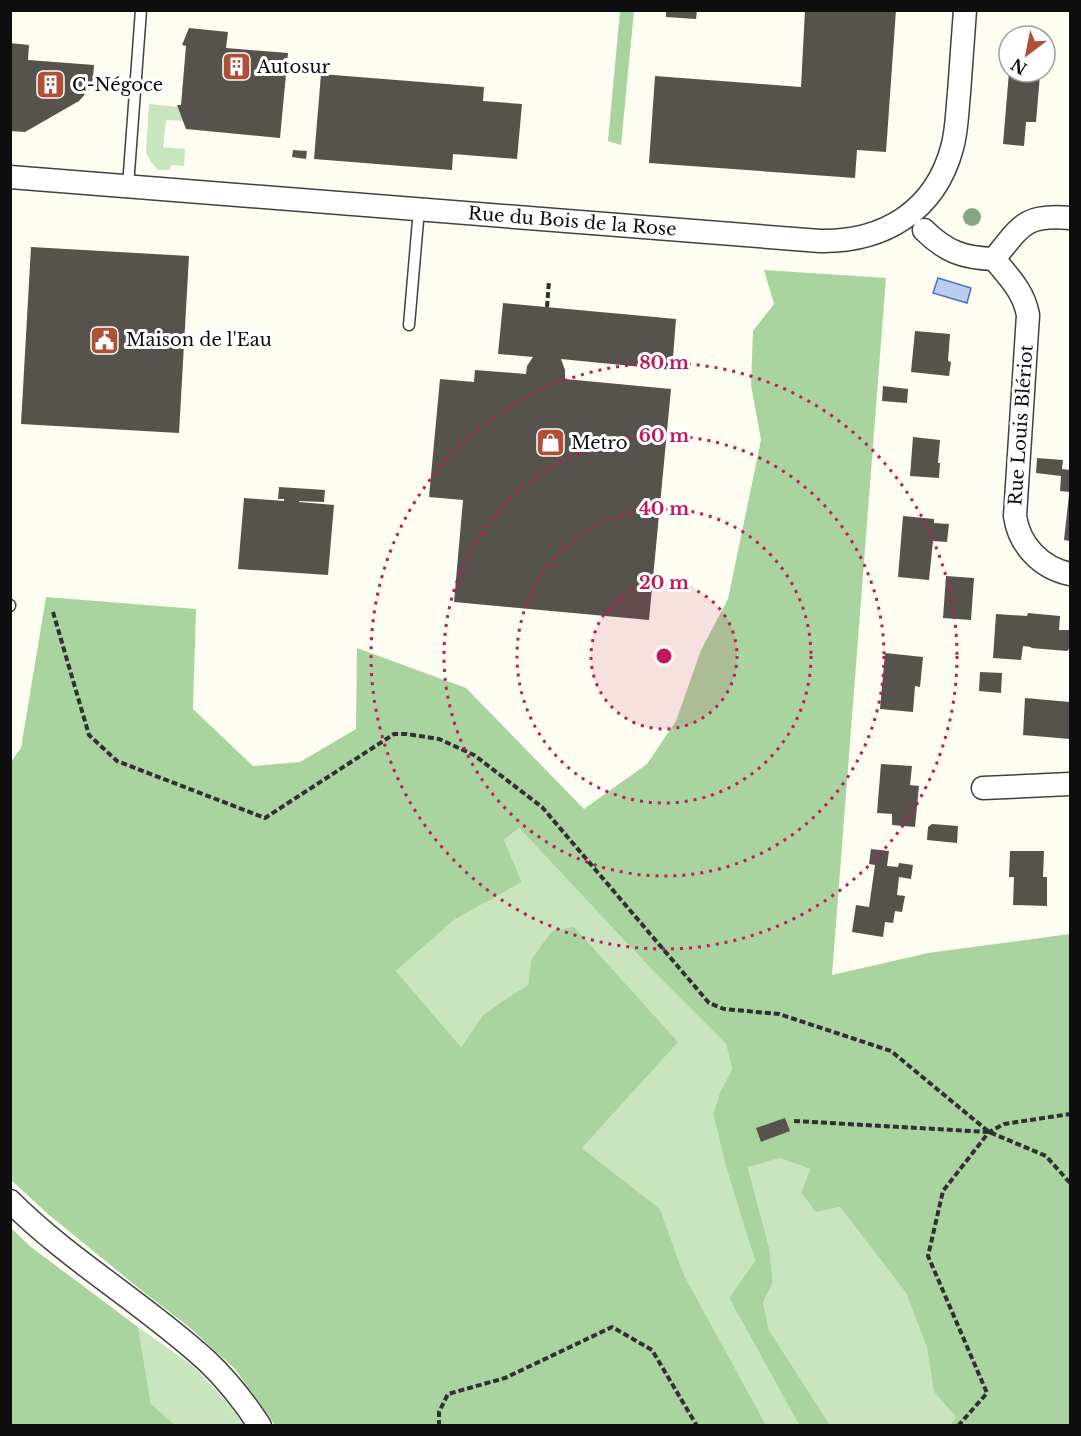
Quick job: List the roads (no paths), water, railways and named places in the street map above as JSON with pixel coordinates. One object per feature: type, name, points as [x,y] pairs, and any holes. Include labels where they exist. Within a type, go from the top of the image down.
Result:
[{"type":"street","name":"Rue du Bois de la Rose","points":[[10,177],[820,241],[860,238],[879,232],[909,215],[938,182],[947,164],[956,126],[965,10]]},
{"type":"street","points":[[924,230],[939,243],[956,253],[969,257],[994,259],[1017,231],[1035,219],[1071,218]]},
{"type":"street","name":"Rue Louis Blériot","points":[[994,259],[1021,293],[1028,315],[1015,508],[1016,525],[1033,554],[1047,566],[1071,574]]},
{"type":"street","points":[[983,788],[1071,784]]},
{"type":"street","points":[[10,1202],[209,1363],[260,1425]]},
{"type":"lane","points":[[128,186],[141,10]]},
{"type":"lane","points":[[409,324],[419,209]]},
{"type":"water","points":[[938,278],[971,288],[967,303],[933,293]]},
{"type":"place","name":"Autosur","points":[[236,67]]},
{"type":"place","name":"C-Négoce","points":[[51,85]]},
{"type":"place","name":"Maison de l'Eau","points":[[105,340]]},
{"type":"place","name":"Metro","points":[[550,443]]}]
